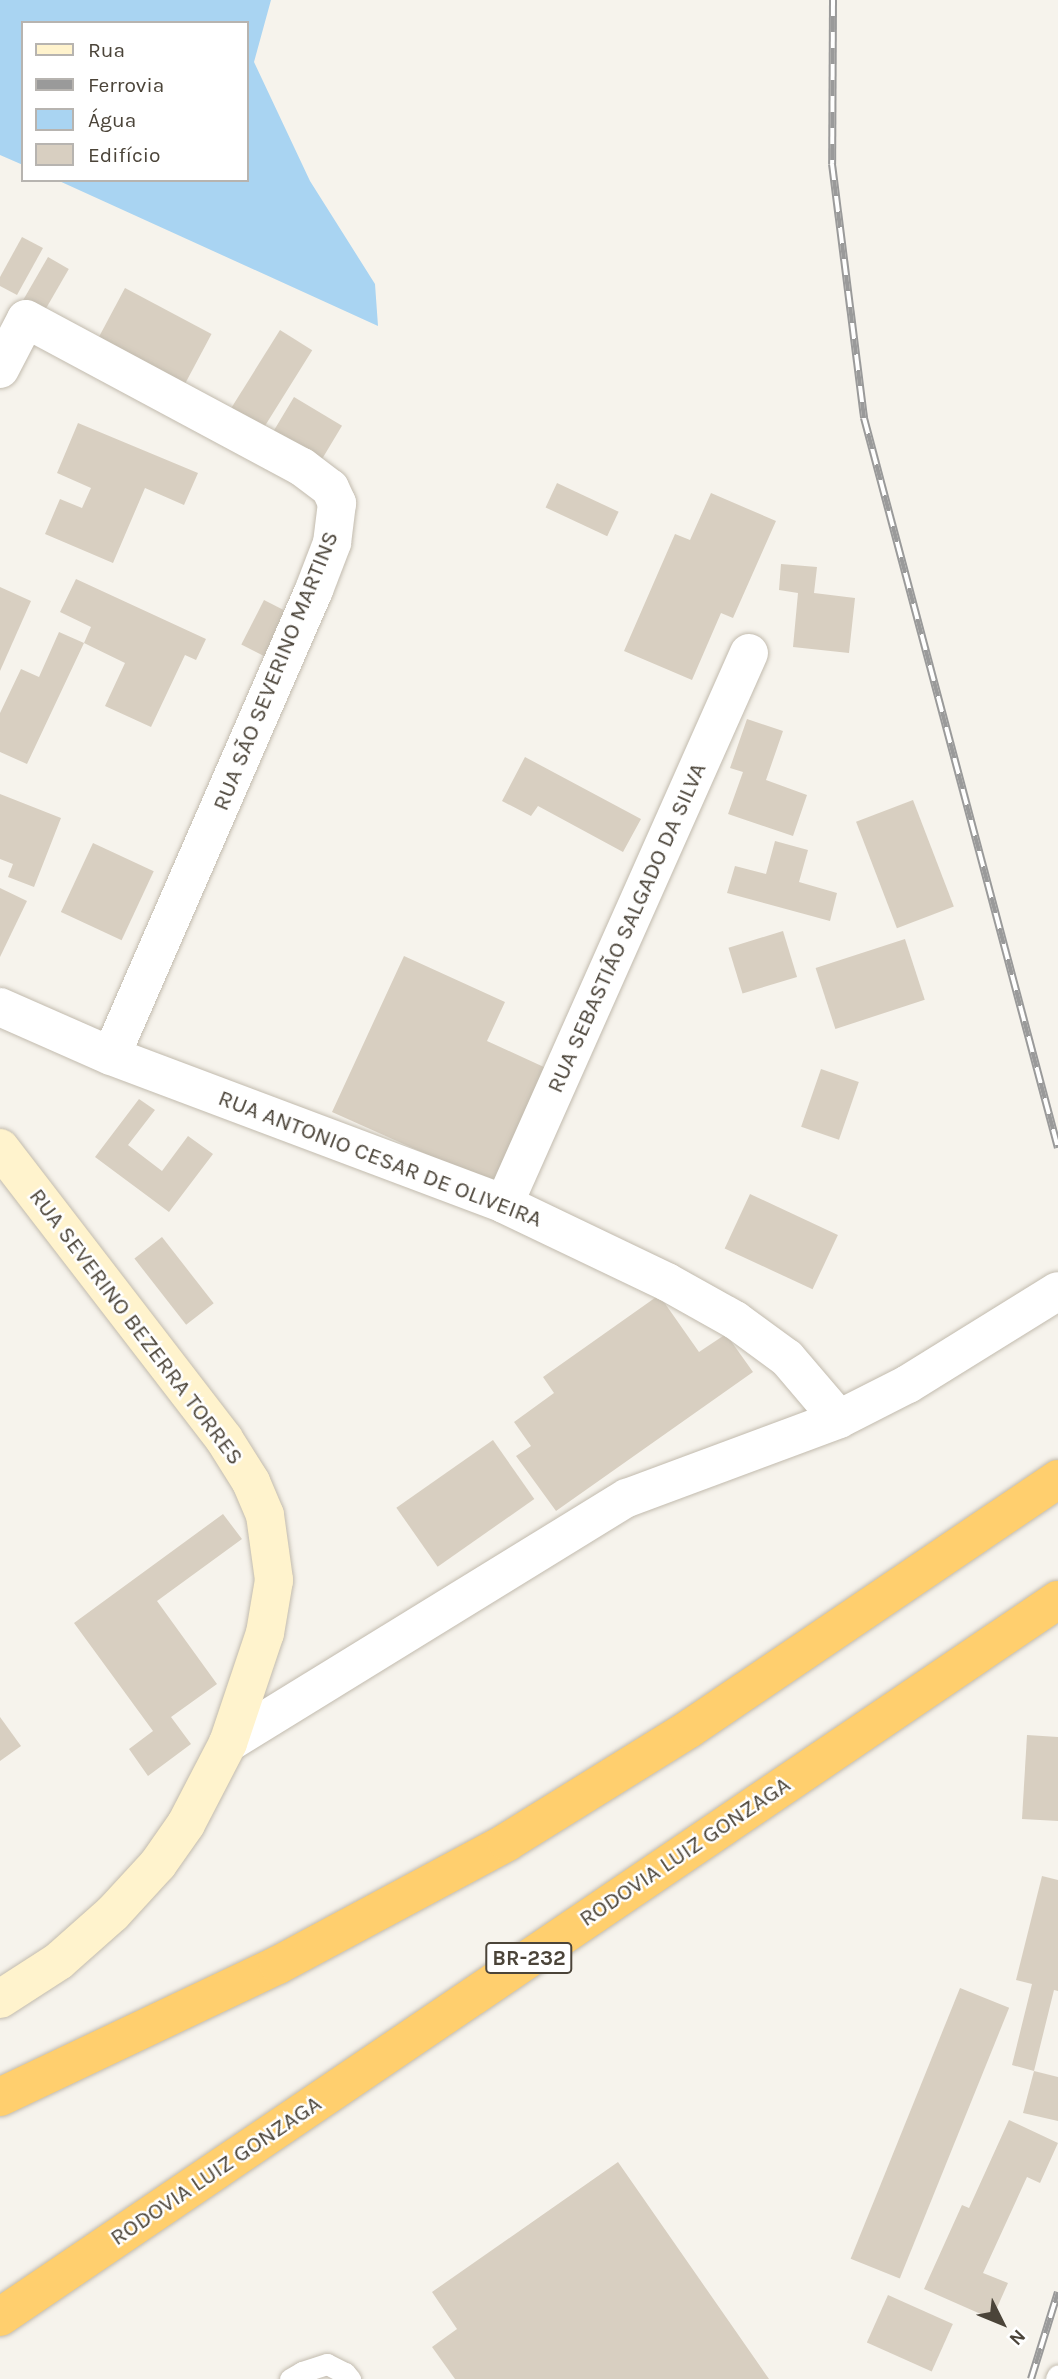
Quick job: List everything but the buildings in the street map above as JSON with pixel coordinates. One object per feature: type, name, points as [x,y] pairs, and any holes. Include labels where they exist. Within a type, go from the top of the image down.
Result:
[{"type":"highway","points":[[8,2085],[278,1965],[507,1842],[689,1729],[1058,1479]]},
{"type":"highway","name":"RODOVIA LUIZ GONZAGA","points":[[0,2317],[1058,1600]]},
{"type":"main road","name":"RUA SEVERINO BEZERRA TORRES","points":[[0,1147],[224,1439],[251,1482],[265,1515],[274,1580],[265,1633],[228,1743],[186,1825],[158,1864],[113,1913],[59,1961],[0,1999]]},
{"type":"street","name":"RUA SÃO SEVERINO MARTINS","points":[[0,369],[26,319],[302,467],[330,488],[337,503],[332,543],[314,590],[111,1056]]},
{"type":"street","name":"RUA SEBASTIÃO SALGADO DA SILVA","points":[[504,1204],[749,653]]},
{"type":"street","name":"RUA ANTONIO CESAR DE OLIVEIRA","points":[[0,1007],[111,1056],[504,1204],[667,1282],[735,1320],[787,1358],[839,1419]]},
{"type":"street","points":[[228,1743],[627,1498],[839,1419],[908,1384],[1058,1291]]},
{"type":"lane","points":[[290,2379],[327,2364],[345,2373],[350,2379]]},
{"type":"water","points":[[0,0],[271,0],[254,62],[310,181],[375,284],[378,326],[61,182],[248,182],[248,21],[21,21],[21,164],[0,155]]},
{"type":"railway","points":[[833,0],[832,164],[864,418],[1058,1148]]},
{"type":"railway","points":[[1031,2379],[1058,2292]]}]
